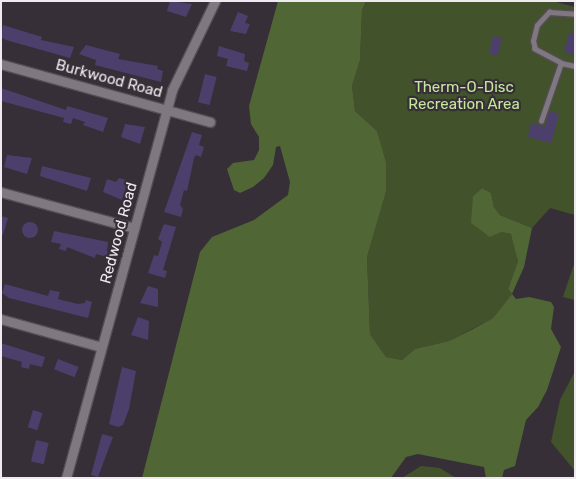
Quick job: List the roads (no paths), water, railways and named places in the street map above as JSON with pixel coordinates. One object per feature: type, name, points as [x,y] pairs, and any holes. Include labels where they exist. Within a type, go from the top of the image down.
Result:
[{"type":"street","name":"Redwood Road","points":[[66,478],[167,110],[181,67],[204,28],[215,1]]},
{"type":"street","name":"Burkwood Road","points":[[1,64],[210,122]]},
{"type":"street","points":[[1,192],[134,228]]},
{"type":"street","points":[[1,319],[102,347]]},
{"type":"lane","points":[[575,14],[549,12],[537,25],[533,41],[535,49],[561,63],[575,66]]},
{"type":"lane","points":[[541,121],[561,63]]},
{"type":"park label","name":"Therm-O-Disc Recreation Area","points":[[464,96]]}]
